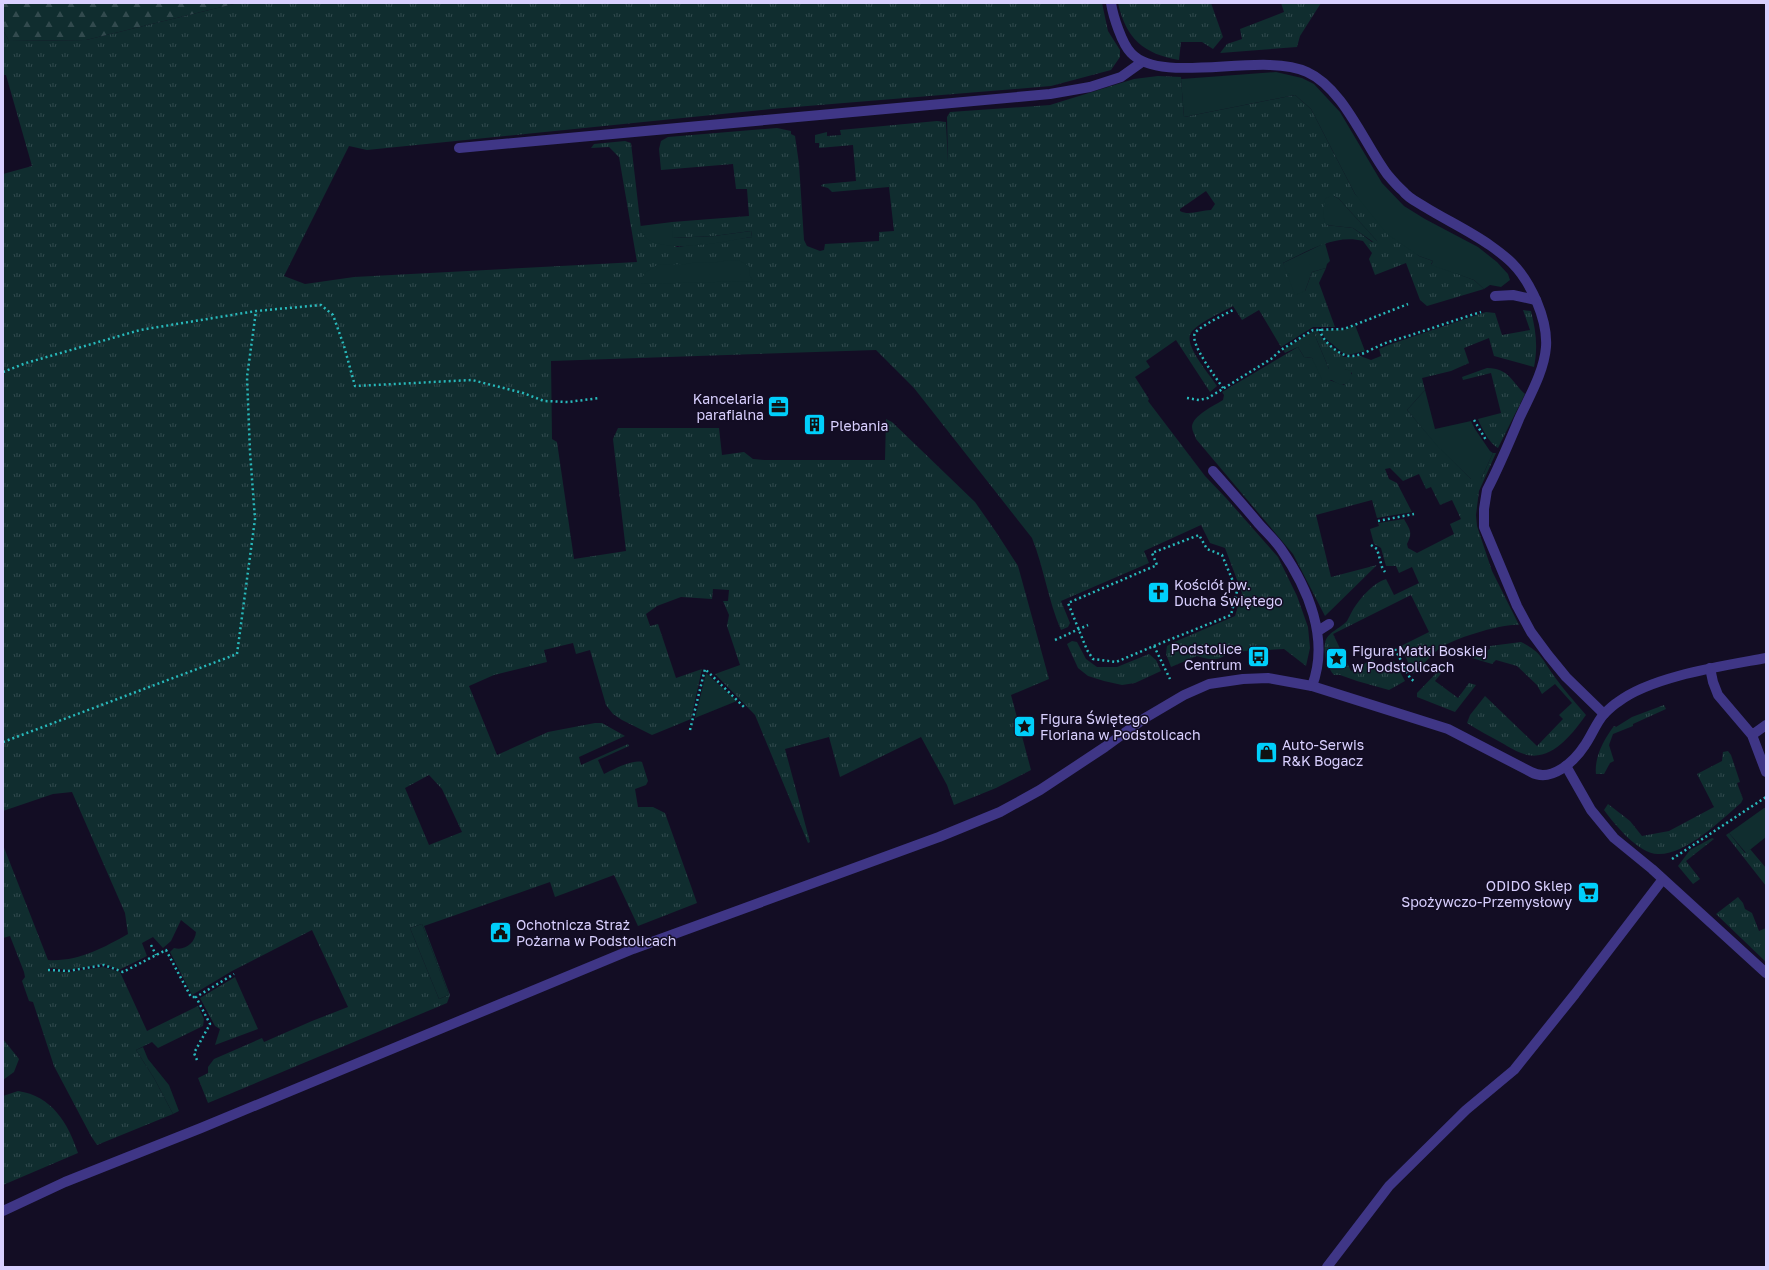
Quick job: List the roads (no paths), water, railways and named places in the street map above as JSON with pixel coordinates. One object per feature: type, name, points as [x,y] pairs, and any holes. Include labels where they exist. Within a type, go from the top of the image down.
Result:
[{"type":"street","points":[[1111,3],[1120,33],[1129,52],[1142,62],[1169,67],[1196,68],[1264,64],[1278,65],[1295,67],[1309,72],[1322,80],[1351,115],[1387,174],[1406,195],[1491,246],[1512,263],[1525,279],[1536,300],[1543,323],[1546,347],[1540,372],[1488,490],[1484,509],[1484,528],[1511,592],[1531,632],[1566,676],[1604,714]]},
{"type":"street","points":[[459,148],[1050,94],[1090,87],[1121,77],[1142,62]]},
{"type":"street","points":[[1495,296],[1513,295],[1536,300]]},
{"type":"street","points":[[1213,471],[1281,549],[1310,603],[1318,631],[1319,663],[1312,686]]},
{"type":"street","points":[[1318,631],[1329,624]]},
{"type":"street","points":[[3,1211],[65,1182],[194,1131],[633,949],[939,837],[1000,812],[1040,790],[1184,694],[1209,684],[1243,679],[1268,678],[1312,686],[1448,729],[1538,776],[1544,776],[1566,766],[1577,756],[1604,714],[1619,701],[1655,683],[1710,668],[1766,658]]},
{"type":"street","points":[[1710,668],[1718,695],[1752,735],[1766,772]]},
{"type":"street","points":[[1752,735],[1766,725]]},
{"type":"street","points":[[1566,766],[1591,810],[1614,838],[1663,879],[1766,973]]},
{"type":"street","points":[[1328,1266],[1389,1186],[1466,1110],[1514,1070],[1576,994],[1663,879]]},
{"type":"place","name":"Kancelaria parafialna","points":[[779,406]]},
{"type":"place","name":"Plebania","points":[[815,425]]},
{"type":"place","name":"Kościół pw. Ducha Świętego","points":[[1158,592]]},
{"type":"place","name":"Podstolice Centrum","points":[[1258,656]]},
{"type":"place","name":"Figura Matki Boskiej w Podstolicach","points":[[1337,658]]},
{"type":"place","name":"Figura Świętego Floriana w Podstolicach","points":[[1024,726]]},
{"type":"place","name":"Auto-Serwis R&K Bogacz","points":[[1266,752]]},
{"type":"place","name":"ODIDO Sklep Spożywczo-Przemysłowy","points":[[1588,893]]},
{"type":"place","name":"Ochotnicza Straż Pożarna w Podstolicach","points":[[500,932]]}]
